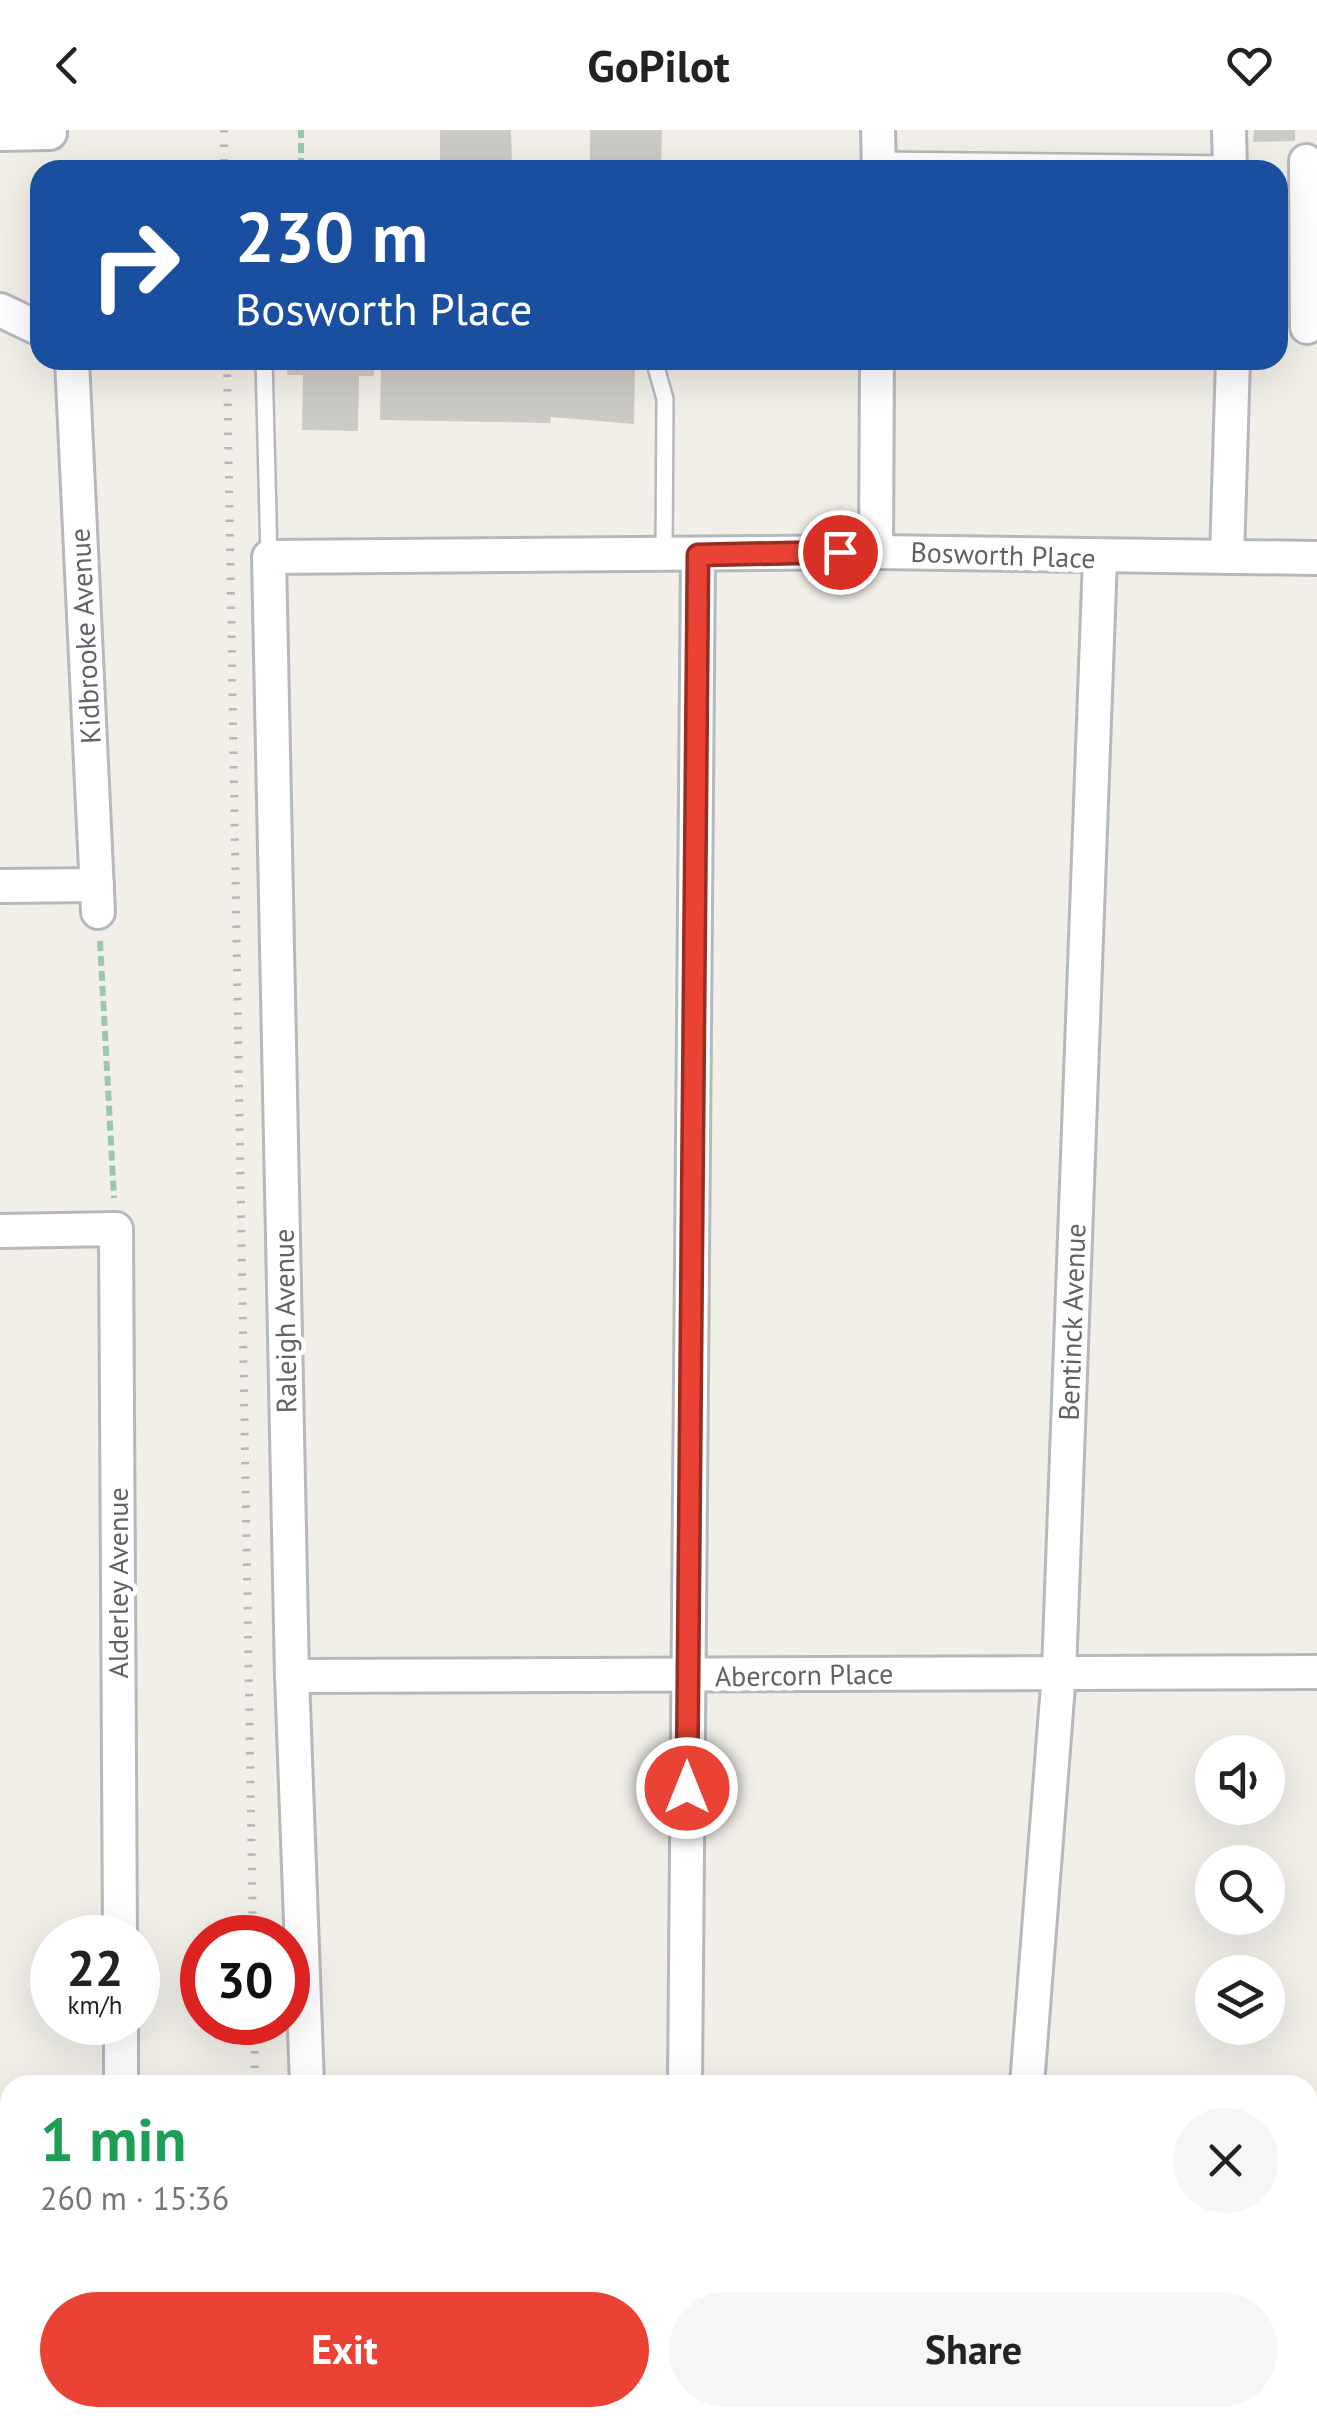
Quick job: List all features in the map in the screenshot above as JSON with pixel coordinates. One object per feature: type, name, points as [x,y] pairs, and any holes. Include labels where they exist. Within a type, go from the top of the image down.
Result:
[{"type":"street","points":[[1230,130],[1230,160]]},
{"type":"street","points":[[0,134],[50,134]]},
{"type":"street","points":[[1300,327],[1306,160]]},
{"type":"street","points":[[0,310],[30,324]]},
{"type":"street","name":"Kidbrooke Avenue","points":[[72,370],[98,899]]},
{"type":"street","points":[[876,552],[878,370]]},
{"type":"street","points":[[1227,558],[1233,370]]},
{"type":"street","name":"Bosworth Place","points":[[269,556],[876,552],[1317,558]]},
{"type":"street","points":[[685,2075],[698,555]]},
{"type":"street","name":"Raleigh Avenue","points":[[269,556],[292,1676],[307,2075]]},
{"type":"street","name":"Bentinck Avenue","points":[[1028,2075],[1059,1672],[1100,558]]},
{"type":"street","points":[[0,886],[98,899]]},
{"type":"street","points":[[0,1231],[116,1229]]},
{"type":"street","name":"Alderley Avenue","points":[[116,1229],[120,1915]]},
{"type":"street","name":"Abercorn Place","points":[[292,1676],[1317,1672]]},
{"type":"street","points":[[121,2045],[121,2075]]},
{"type":"lane","points":[[879,153],[1054,160]]},
{"type":"lane","points":[[264,370],[269,556]]},
{"type":"lane","points":[[657,370],[665,399],[664,555]]},
{"type":"path","points":[[301,130],[301,160]]},
{"type":"path","points":[[98,899],[116,1229]]},
{"type":"building","points":[[440,130],[511,130],[512,160],[440,160]]},
{"type":"building","points":[[590,130],[662,130],[661,160],[590,160]]},
{"type":"building","points":[[1254,130],[1295,130],[1295,141],[1253,142]]},
{"type":"building","points":[[287,370],[374,370],[374,376],[359,376],[358,431],[302,430],[303,375],[287,375]]},
{"type":"building","points":[[381,370],[635,370],[634,424],[551,417],[550,423],[380,420]]},
{"type":"railway","points":[[224,130],[224,160]]},
{"type":"railway","points":[[227,370],[253,1915]]},
{"type":"railway","points":[[254,2045],[255,2075]]},
{"type":"route","points":[[687,1788],[698,555],[840,552]]}]
